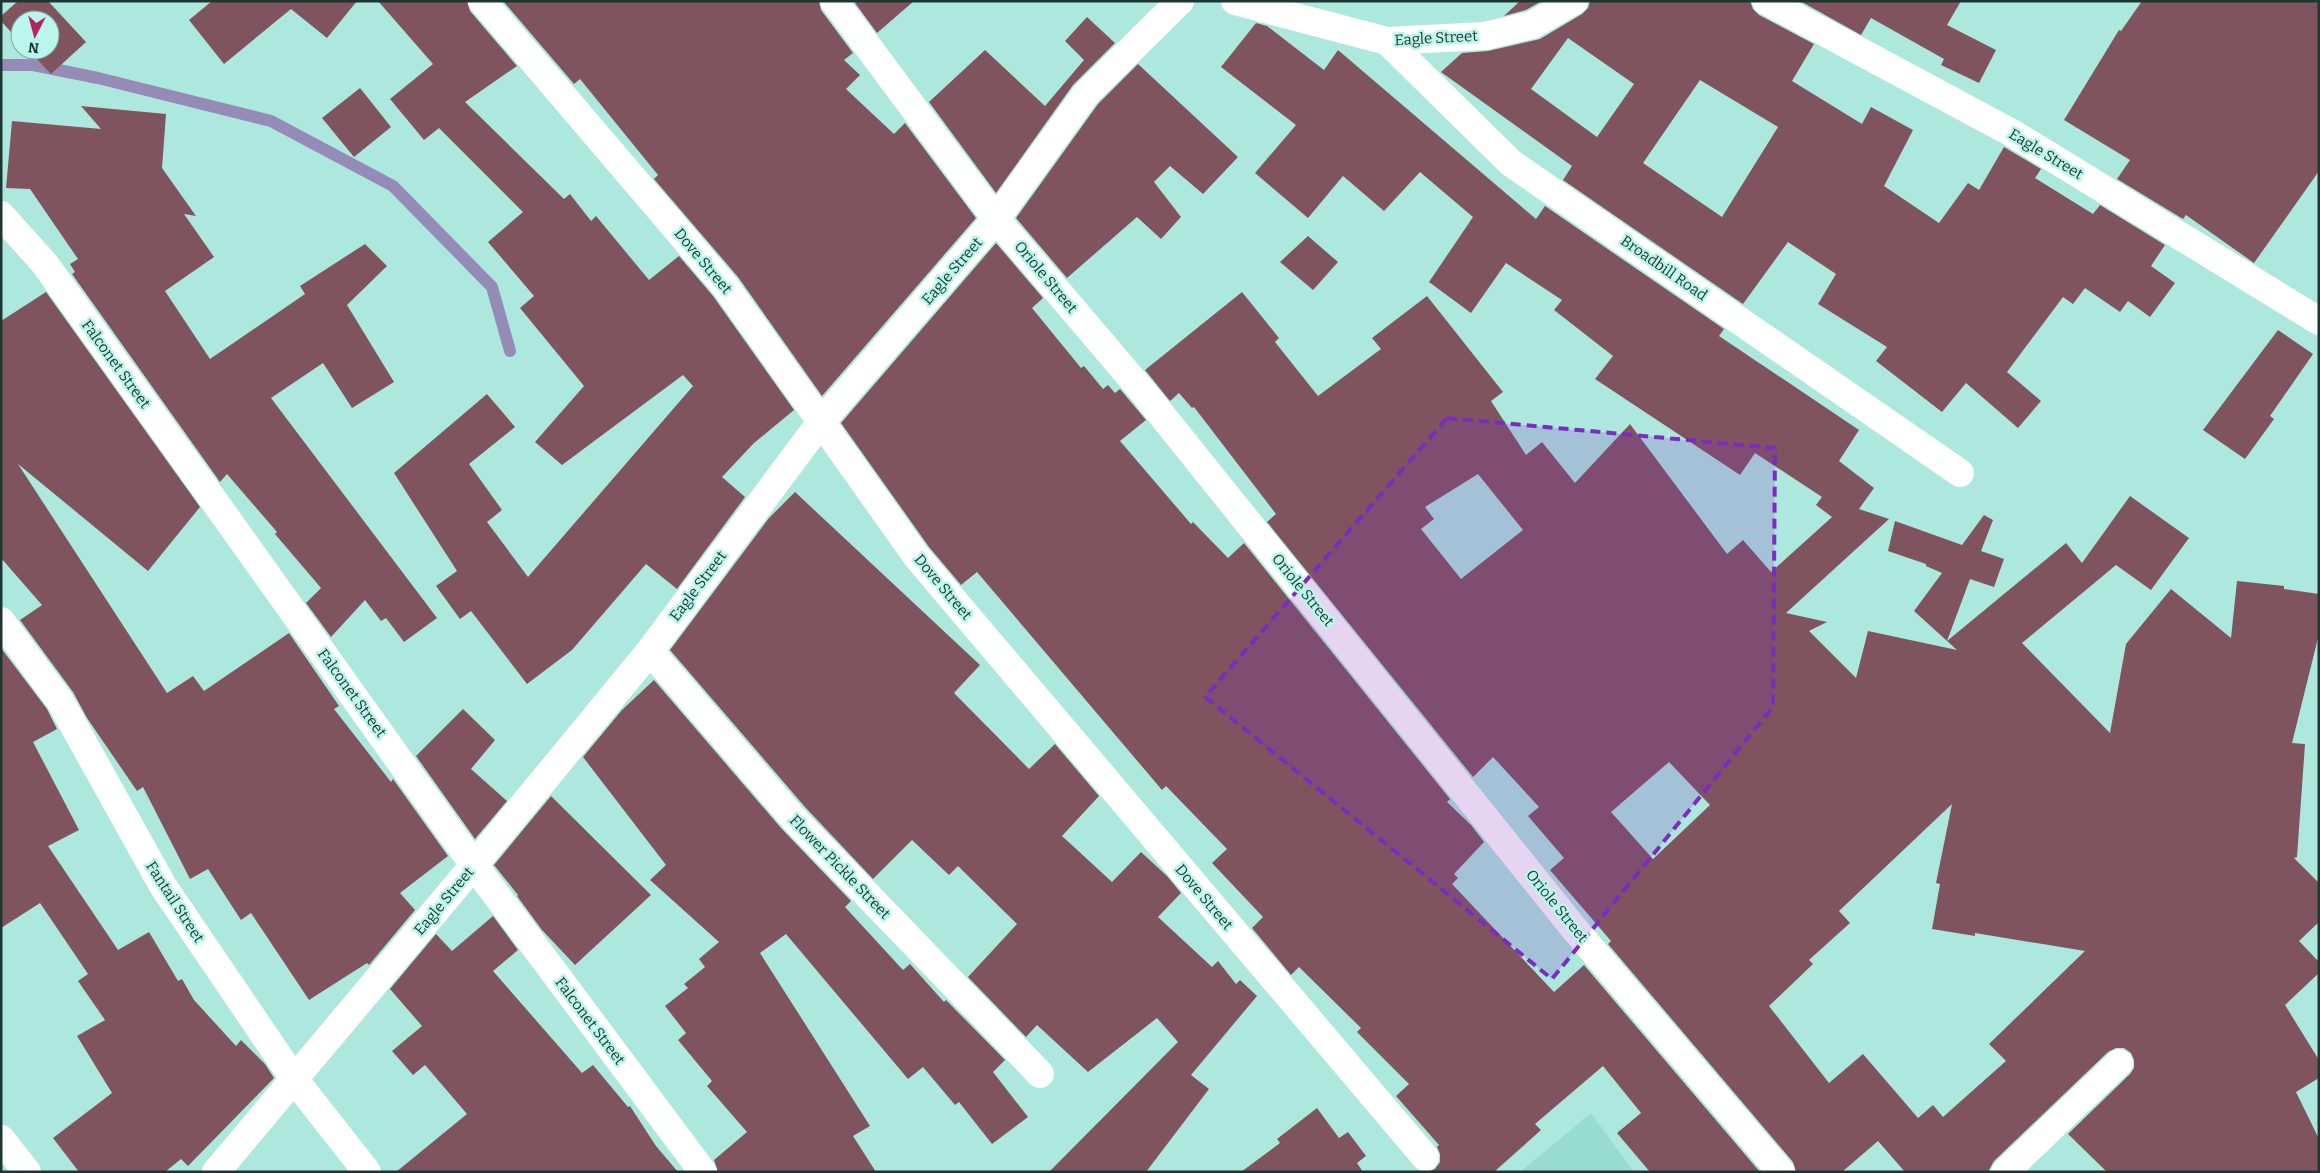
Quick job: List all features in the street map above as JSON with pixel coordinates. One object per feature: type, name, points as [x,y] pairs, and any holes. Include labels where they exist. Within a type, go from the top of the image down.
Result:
[{"type":"street","name":"Dove Street","points":[[482,1],[725,286],[917,557],[1425,1157]]},
{"type":"street","name":"Oriole Street","points":[[834,1],[996,219],[1144,393],[1572,926],[1782,1172]]},
{"type":"street","name":"Eagle Street","points":[[216,1172],[474,865],[650,651],[821,422],[996,219],[1086,94],[1180,1]]},
{"type":"street","name":"Eagle Street","points":[[1235,1],[1387,40],[1485,36],[1532,25],[1574,1]]},
{"type":"street","name":"Eagle Street","points":[[1766,1],[2012,133],[2319,321]]},
{"type":"street","name":"Broadbill Road","points":[[1387,40],[1511,163],[1960,473]]},
{"type":"street","name":"Falconet Street","points":[[1,215],[45,264],[474,865],[703,1172]]},
{"type":"street","name":"Fantail Street","points":[[1,621],[60,701],[163,886],[294,1079],[367,1172]]},
{"type":"street","name":"Flower Pickle Street","points":[[650,651],[793,818],[1040,1074]]},
{"type":"street","points":[[2005,1172],[2119,1063]]},
{"type":"street","points":[[1,1139],[27,1172]]},
{"type":"highlighted area","points":[[1447,418],[1775,448],[1773,707],[1552,979],[1205,697]]},
{"type":"shaded area","points":[[1591,1113],[1634,1172],[1520,1172]]},
{"type":"building","points":[[18,1],[48,1],[56,10],[10,10],[10,31],[1,21],[1,16]]},
{"type":"building","points":[[212,1],[357,1],[327,38],[291,9],[224,64],[189,20]]},
{"type":"building","points":[[378,1],[467,1],[470,11],[517,66],[465,102],[564,199],[570,194],[591,221],[596,216],[649,280],[679,256],[713,296],[794,410],[754,443],[722,477],[745,497],[677,589],[646,564],[572,650],[527,684],[471,611],[460,619],[436,586],[457,571],[394,473],[487,394],[515,427],[469,464],[502,510],[487,522],[528,577],[693,386],[683,375],[562,465],[535,442],[584,386],[520,308],[534,296],[488,242],[523,212],[439,128],[424,140],[390,99],[433,64]]},
{"type":"building","points":[[503,1],[819,1],[821,10],[853,53],[844,60],[860,75],[846,89],[894,134],[905,123],[976,218],[822,396],[738,277],[654,179],[658,175],[580,79],[574,84]]},
{"type":"building","points":[[857,1],[914,1],[877,33],[855,3]]},
{"type":"building","points":[[1520,1],[1542,1],[1526,10],[1504,16]]},
{"type":"building","points":[[1590,1],[1750,1],[1753,9],[1759,15],[1814,44],[1792,81],[1862,124],[1871,107],[1913,130],[1884,186],[1939,223],[1968,183],[1979,190],[2004,147],[2041,169],[2035,178],[2093,214],[2100,205],[2165,245],[2151,266],[2175,283],[2150,317],[2128,301],[2120,312],[2085,288],[2073,304],[2063,297],[2007,372],[2041,401],[2018,428],[1966,383],[1942,412],[1876,361],[1887,347],[1818,304],[1836,274],[1788,242],[1743,304],[1563,180],[1572,166],[1441,72],[1462,53],[1488,51],[1540,39],[1582,14],[1588,8]],"holes":[[[1568,38],[1634,84],[1597,137],[1531,89]],[[1700,80],[1778,127],[1722,217],[1643,163]]]},
{"type":"building","points":[[1800,1],[1961,1],[1947,25],[1996,50],[1979,83],[1941,65],[1944,59],[1871,18],[1861,35]]},
{"type":"building","points":[[2142,1],[2319,1],[2319,171],[2254,263],[2186,215],[2183,219],[2117,179],[2130,160],[2064,120],[2119,30],[2121,31]]},
{"type":"building","points":[[60,14],[86,42],[51,74],[38,60],[60,60]]},
{"type":"building","points":[[1087,17],[1115,43],[1073,85],[996,193],[929,102],[985,50],[1045,106],[1084,60],[1065,41]]},
{"type":"building","points":[[1256,23],[1267,26],[1324,70],[1338,50],[1536,219],[1545,206],[1724,329],[1719,336],[1859,430],[1839,461],[1874,488],[1859,509],[1889,519],[1786,613],[1827,622],[1809,631],[1856,678],[1868,631],[1957,650],[1947,641],[2066,543],[2082,563],[2130,496],[2189,538],[2151,590],[2116,565],[2022,643],[2110,733],[2126,644],[2171,589],[2231,638],[2237,581],[2284,586],[2284,589],[2319,594],[2319,634],[2292,743],[2305,744],[2297,857],[2294,858],[2319,883],[2319,922],[2299,941],[2319,962],[2319,973],[2285,1005],[2319,1060],[2319,1078],[2296,1092],[2319,1139],[2319,1172],[2107,1172],[2068,1134],[2134,1068],[2134,1060],[2131,1053],[2124,1048],[2116,1048],[2108,1052],[1994,1161],[1988,1172],[1905,1172],[1878,1141],[1842,1172],[1796,1172],[1793,1162],[1608,944],[1611,941],[1550,870],[1564,858],[1528,816],[1539,807],[1493,757],[1473,777],[1267,522],[1276,514],[1194,407],[1192,408],[1179,393],[1170,401],[1145,370],[1242,292],[1279,338],[1275,342],[1318,396],[1381,349],[1372,338],[1427,296],[1503,392],[1491,401],[1526,455],[1542,442],[1575,483],[1630,424],[1727,554],[1743,540],[1771,572],[1832,517],[1816,505],[1822,497],[1755,453],[1740,475],[1595,379],[1613,356],[1554,310],[1562,300],[1506,263],[1471,313],[1429,282],[1473,217],[1420,172],[1384,211],[1343,176],[1308,218],[1255,173],[1296,125],[1221,67]],"holes":[[[1478,474],[1523,530],[1461,579],[1421,529],[1434,519],[1425,507]],[[1669,762],[1710,805],[1653,859],[1611,812]],[[1952,804],[1936,883],[1940,884],[1932,929],[1975,936],[1975,933],[2085,951],[1989,1044],[2006,1061],[1943,1117],[1933,1105],[1918,1118],[1863,1054],[1829,1083],[1769,1006],[1813,964],[1809,960],[1850,923],[1839,911]]]},
{"type":"building","points":[[1138,64],[1238,157],[1203,194],[1170,166],[1154,182],[1181,217],[1161,239],[1137,217],[1067,278],[1016,218],[1098,104]]},
{"type":"building","points":[[360,88],[391,127],[354,157],[322,118]]},
{"type":"building","points":[[81,106],[166,114],[162,168],[196,216],[184,214],[214,257],[165,291],[210,359],[305,294],[300,286],[365,244],[387,266],[347,305],[394,382],[352,408],[323,363],[271,398],[437,618],[404,642],[386,618],[381,621],[365,600],[331,637],[306,603],[321,588],[275,534],[277,532],[227,474],[220,482],[72,274],[75,272],[70,264],[78,259],[30,189],[6,188],[12,121],[101,129]]},
{"type":"building","points":[[1308,236],[1338,262],[1313,290],[1280,262]]},
{"type":"building","points":[[996,243],[1043,298],[1032,308],[1081,368],[1084,366],[1103,389],[1108,385],[1115,393],[1120,389],[1146,420],[1120,441],[1191,524],[1193,522],[1228,558],[1244,543],[1450,799],[1447,802],[1471,825],[1484,842],[1454,874],[1458,878],[1452,884],[1554,992],[1584,965],[1760,1172],[1650,1172],[1617,1133],[1641,1113],[1603,1066],[1535,1124],[1541,1130],[1494,1172],[1429,1172],[1435,1169],[1440,1162],[1440,1154],[1437,1147],[1439,1145],[1396,1096],[1409,1084],[1357,1032],[1361,1028],[1299,967],[1291,975],[1252,928],[1263,917],[1212,863],[1227,849],[1166,786],[1162,790],[977,572],[961,585],[929,547],[841,423]]},
{"type":"building","points":[[46,292],[200,507],[148,571],[18,464],[167,693],[193,676],[204,691],[289,633],[339,706],[334,709],[391,782],[393,779],[448,856],[400,893],[415,910],[369,965],[367,963],[309,1000],[251,913],[241,920],[208,869],[190,879],[143,787],[137,791],[87,718],[73,692],[20,620],[42,605],[1,558],[1,321]]},
{"type":"building","points":[[2278,330],[2313,354],[2270,416],[2274,419],[2245,459],[2203,430]]},
{"type":"building","points":[[795,492],[980,665],[954,693],[1029,769],[1055,744],[1099,796],[1062,836],[1112,882],[1141,852],[1167,876],[1181,893],[1158,917],[1212,967],[1218,961],[1236,984],[1240,980],[1257,996],[1191,1075],[1209,1089],[1146,1172],[1049,1172],[1178,1042],[1157,1018],[1088,1072],[1037,1025],[1026,1037],[968,977],[1017,924],[958,866],[949,875],[912,840],[873,879],[805,807],[670,650],[769,518]]},
{"type":"building","points":[[1984,515],[1993,520],[1981,551],[2004,559],[1994,587],[1970,579],[1947,641],[1914,611],[1942,573],[1926,566],[1926,564],[1888,551],[1895,521],[1962,545]]},
{"type":"building","points":[[1,648],[47,709],[57,729],[33,742],[79,830],[48,846],[118,950],[149,932],[178,981],[182,979],[194,1000],[236,1046],[241,1040],[265,1064],[274,1078],[188,1166],[181,1159],[165,1172],[79,1172],[53,1138],[112,1093],[77,1036],[105,1020],[78,981],[88,974],[40,903],[1,928]]},
{"type":"building","points":[[654,680],[781,828],[851,901],[845,907],[903,970],[910,964],[944,1002],[946,1000],[1005,1060],[993,1072],[1028,1117],[992,1144],[959,1102],[955,1105],[923,1067],[908,1079],[786,934],[760,953],[870,1126],[853,1136],[876,1172],[718,1172],[714,1160],[747,1132],[707,1086],[712,1081],[678,1040],[686,1033],[665,1006],[688,988],[684,984],[705,967],[699,959],[719,942],[650,880],[666,865],[583,757],[622,710]]},
{"type":"building","points":[[463,709],[495,740],[471,769],[507,801],[475,839],[416,756]]},
{"type":"building","points":[[551,796],[651,895],[575,965],[542,930],[494,865]]},
{"type":"building","points":[[493,916],[518,950],[493,971],[582,1073],[593,1065],[628,1107],[630,1106],[656,1146],[678,1172],[396,1172],[467,1114],[425,1065],[413,1075],[392,1051],[422,1026],[390,989],[436,934],[452,951]]},
{"type":"building","points":[[1317,1108],[1339,1138],[1348,1132],[1366,1156],[1357,1163],[1363,1172],[1241,1172],[1280,1143],[1277,1139]]},
{"type":"waterway","points":[[1,65],[33,65],[98,78],[271,121],[393,186],[492,287],[510,351]]}]
